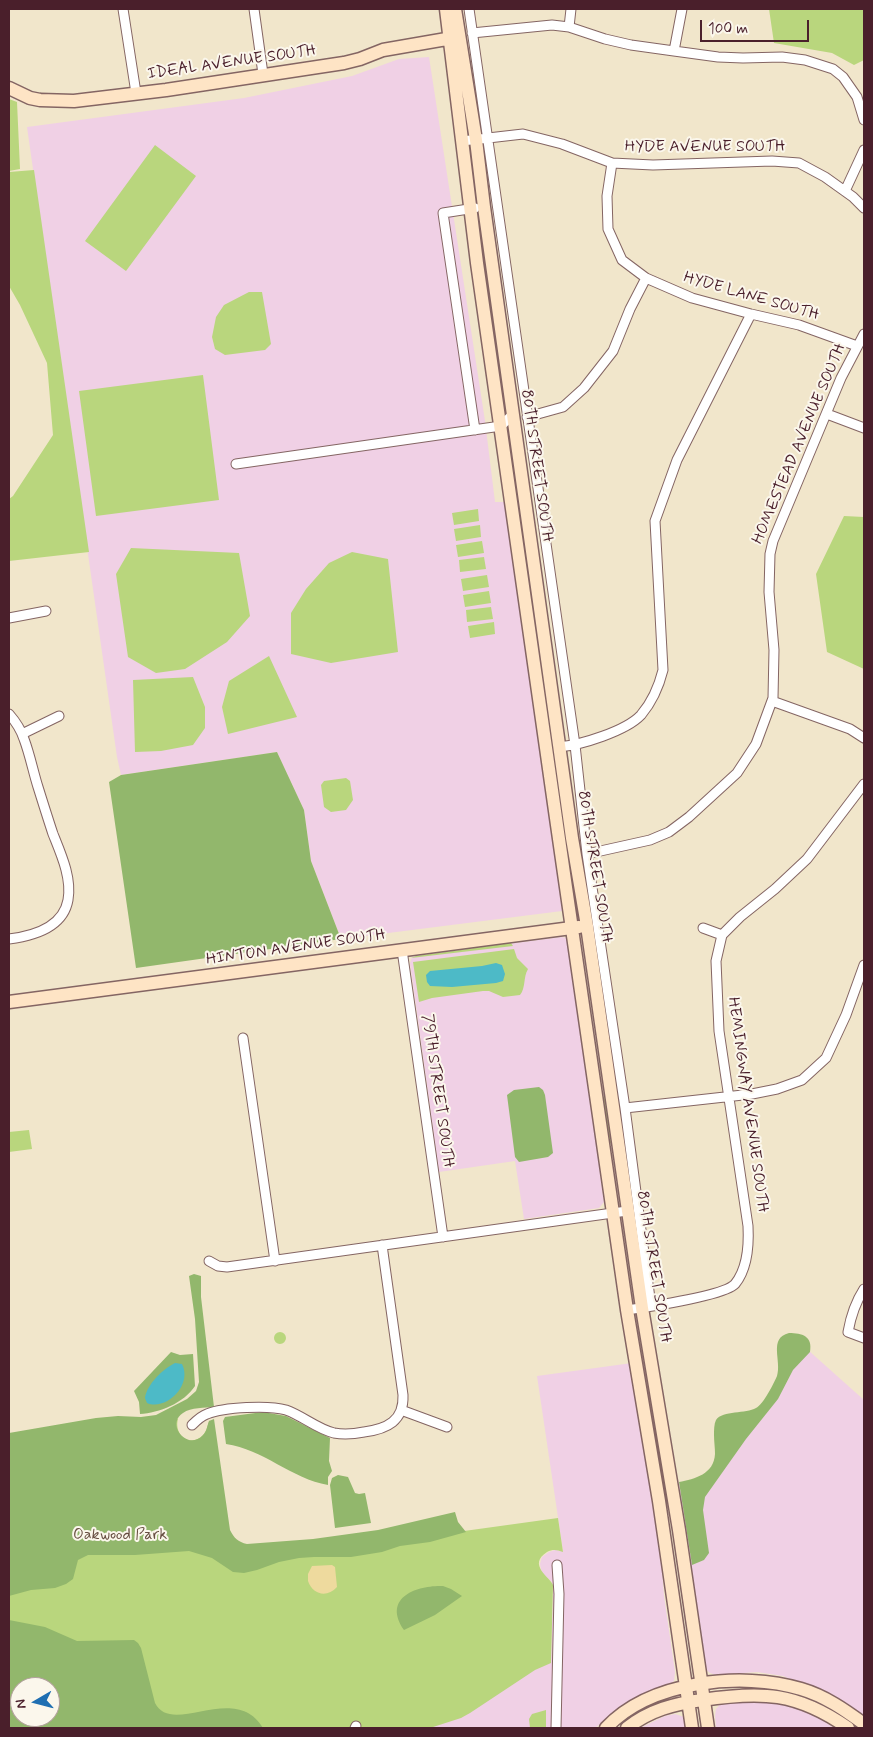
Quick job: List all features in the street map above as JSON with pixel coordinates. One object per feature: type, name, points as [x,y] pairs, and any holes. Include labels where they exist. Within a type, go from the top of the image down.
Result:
[{"type":"main road","name":"80TH STREET SOUTH","points":[[446,9],[482,139],[484,207],[559,747],[587,926],[627,1211],[646,1307],[708,1728]]},
{"type":"main road","name":"80TH STREET SOUTH","points":[[456,9],[454,37],[462,142],[470,208],[627,1310],[659,1501],[692,1728]]},
{"type":"main road","name":"IDEAL AVENUE SOUTH","points":[[9,88],[30,98],[40,100],[74,100],[136,93],[344,63],[383,50],[454,37]]},
{"type":"main road","name":"HINTON AVENUE SOUTH","points":[[9,1002],[587,926]]},
{"type":"main road","points":[[606,1728],[622,1714],[643,1700],[655,1695],[686,1687],[744,1680],[765,1681],[791,1686],[828,1700],[864,1724]]},
{"type":"main road","points":[[627,1728],[639,1719],[657,1710],[689,1702],[742,1695],[782,1697],[812,1707],[848,1728]]},
{"type":"street","points":[[123,9],[136,93]]},
{"type":"street","points":[[254,9],[263,74]]},
{"type":"street","name":"80TH STREET SOUTH","points":[[469,9],[482,139],[527,417],[625,1108],[646,1307]]},
{"type":"street","points":[[569,27],[571,9]]},
{"type":"street","points":[[674,51],[682,9]]},
{"type":"street","points":[[472,33],[552,26],[569,27],[631,45],[743,58],[782,57],[805,60],[833,69],[843,77],[858,97],[864,120]]},
{"type":"street","name":"HYDE AVENUE SOUTH","points":[[462,142],[523,134],[562,144],[612,163],[653,166],[772,161],[799,163],[825,177],[864,208]]},
{"type":"street","points":[[845,191],[864,150]]},
{"type":"street","name":"HYDE LANE SOUTH","points":[[612,163],[606,196],[608,229],[622,260],[646,278],[692,298],[799,325],[857,346]]},
{"type":"street","points":[[475,430],[443,212],[484,207]]},
{"type":"street","points":[[527,417],[563,407],[584,388],[613,351],[646,278]]},
{"type":"street","points":[[559,747],[575,745],[611,733],[640,717],[658,686],[663,670],[655,521],[677,460],[751,314]]},
{"type":"street","name":"HOMESTEAD AVENUE SOUTH","points":[[588,854],[650,840],[669,832],[689,817],[737,773],[756,744],[772,701],[774,650],[769,592],[770,554],[773,541],[827,414],[864,334]]},
{"type":"street","points":[[827,414],[864,428]]},
{"type":"street","points":[[236,464],[501,426],[512,416]]},
{"type":"street","points":[[9,618],[46,611]]},
{"type":"street","points":[[772,701],[850,729],[864,738]]},
{"type":"street","points":[[9,714],[17,723],[22,734],[61,851],[67,881],[68,900],[58,919],[51,926],[43,931],[9,939]]},
{"type":"street","points":[[22,734],[59,716]]},
{"type":"street","points":[[703,928],[722,935],[740,917],[775,889],[806,859],[864,784]]},
{"type":"street","name":"HEMINGWAY AVENUE SOUTH","points":[[627,1310],[718,1292],[733,1286],[742,1273],[749,1246],[748,1226],[719,1031],[716,961],[722,935]]},
{"type":"street","name":"79TH STREET SOUTH","points":[[402,950],[443,1237]]},
{"type":"street","points":[[625,1108],[728,1095],[752,1094],[788,1086],[802,1080],[826,1058],[846,1015],[864,965]]},
{"type":"street","points":[[243,1038],[275,1261]]},
{"type":"street","points":[[209,1260],[218,1266],[226,1267],[627,1211]]},
{"type":"street","points":[[192,1425],[210,1413],[265,1406],[293,1413],[331,1432],[351,1434],[386,1427],[396,1419],[401,1410],[403,1395],[382,1245]]},
{"type":"street","points":[[864,1289],[856,1302],[850,1318],[848,1332],[864,1338]]},
{"type":"street","points":[[401,1410],[447,1427]]},
{"type":"street","points":[[556,1728],[557,1565]]},
{"type":"shaded area","points":[[429,57],[485,421],[495,502],[506,502],[533,705],[554,838],[562,911],[341,939],[311,861],[304,810],[277,752],[121,775],[27,127],[244,98],[352,76],[399,59]]},
{"type":"shaded area","points":[[561,937],[567,938],[601,1152],[600,1174],[604,1202],[599,1208],[524,1219],[515,1161],[439,1172],[410,963],[412,957],[416,956]]},
{"type":"shaded area","points":[[808,1350],[864,1400],[864,1719],[815,1690],[783,1676],[757,1672],[716,1675],[705,1669],[675,1483],[702,1479]]},
{"type":"shaded area","points":[[632,1363],[660,1542],[664,1596],[675,1672],[674,1681],[621,1707],[595,1728],[426,1728],[551,1657],[553,1585],[542,1574],[540,1564],[542,1557],[549,1552],[555,1550],[563,1551],[537,1376]]},
{"type":"shaded area","points":[[774,1700],[810,1712],[834,1728],[716,1728],[716,1709],[723,1701]]},
{"type":"shaded area","points":[[675,1714],[684,1717],[687,1728],[640,1728],[665,1716]]},
{"type":"green space","points":[[769,9],[864,9],[864,60],[854,65],[832,53],[774,43]]},
{"type":"green space","points":[[9,99],[17,102],[20,169],[9,171]]},
{"type":"green space","points":[[155,145],[196,176],[126,271],[85,241]]},
{"type":"green space","points":[[34,170],[89,552],[9,561],[9,499],[13,496],[53,435],[47,363],[9,286],[9,172]]},
{"type":"green space","points":[[249,292],[262,292],[271,344],[265,350],[225,355],[215,349],[212,337],[216,317],[224,305]]},
{"type":"green space","points":[[203,375],[219,500],[96,516],[79,391]]},
{"type":"green space","points":[[478,509],[479,521],[454,525],[452,513]]},
{"type":"green space","points":[[844,516],[864,517],[864,669],[827,652],[816,574]]},
{"type":"green space","points":[[480,525],[481,537],[456,541],[454,529]]},
{"type":"green space","points":[[482,541],[484,553],[458,557],[456,545]]},
{"type":"green space","points":[[131,548],[239,553],[250,616],[227,642],[185,669],[156,673],[128,657],[116,574]]},
{"type":"green space","points":[[352,552],[388,559],[398,652],[331,663],[291,654],[291,613],[306,589],[329,563]]},
{"type":"green space","points":[[484,557],[486,569],[460,572],[459,560]]},
{"type":"green space","points":[[487,575],[489,587],[463,591],[461,579]]},
{"type":"green space","points":[[489,591],[491,603],[465,607],[463,595]]},
{"type":"green space","points":[[491,607],[493,619],[467,622],[466,610]]},
{"type":"green space","points":[[494,622],[495,634],[470,638],[468,626]]},
{"type":"green space","points":[[269,656],[297,717],[228,734],[222,707],[229,681]]},
{"type":"green space","points":[[193,677],[205,707],[205,728],[193,745],[161,751],[135,752],[133,680]]},
{"type":"green space","points":[[277,752],[304,810],[311,861],[341,939],[136,968],[109,782],[121,775]]},
{"type":"green space","points":[[346,778],[350,781],[353,800],[346,810],[331,812],[324,807],[321,785],[324,781]]},
{"type":"green space","points":[[511,943],[513,946],[411,958],[416,956]]},
{"type":"green space","points":[[514,949],[517,958],[528,969],[520,995],[503,997],[489,991],[483,991],[432,998],[419,1002],[413,962]]},
{"type":"green space","points":[[539,1087],[545,1095],[553,1153],[548,1157],[519,1162],[515,1157],[507,1095],[514,1090]]},
{"type":"green space","points":[[606,1096],[613,1143],[608,1143],[601,1097]]},
{"type":"green space","points":[[29,1130],[32,1149],[9,1152],[9,1132]]},
{"type":"green space","points":[[194,1274],[201,1276],[201,1297],[214,1407],[186,1411],[178,1418],[176,1423],[177,1429],[181,1434],[191,1440],[203,1435],[209,1421],[214,1419],[230,1530],[237,1539],[247,1544],[313,1539],[378,1530],[455,1512],[458,1522],[466,1532],[430,1542],[400,1546],[382,1552],[351,1557],[299,1558],[244,1573],[233,1572],[212,1558],[189,1551],[135,1555],[88,1555],[78,1560],[73,1579],[66,1584],[55,1588],[31,1590],[9,1596],[9,1433],[96,1418],[156,1415],[187,1399],[196,1391],[199,1382],[195,1319],[189,1276]]},
{"type":"green space","points":[[282,1332],[285,1333],[285,1343],[278,1344],[275,1343],[274,1336],[275,1333]]},
{"type":"green space","points":[[789,1333],[806,1336],[810,1342],[810,1352],[793,1370],[778,1399],[746,1439],[705,1497],[703,1510],[709,1553],[704,1560],[692,1565],[679,1482],[703,1474],[711,1466],[715,1454],[714,1425],[719,1417],[729,1413],[752,1410],[762,1403],[777,1376],[777,1345],[783,1336]]},
{"type":"green space","points":[[171,1352],[180,1355],[193,1354],[195,1386],[178,1402],[155,1412],[140,1414],[139,1402],[134,1391]]},
{"type":"green space","points":[[263,1412],[286,1416],[330,1438],[329,1461],[332,1471],[328,1477],[328,1485],[302,1477],[240,1447],[226,1444],[223,1421],[225,1417]]},
{"type":"green space","name":"Oakwood Park","points":[[178,1419],[178,1429],[183,1437],[196,1440],[206,1431],[210,1420],[233,1563],[558,1518],[563,1552],[549,1551],[541,1557],[539,1562],[541,1570],[553,1585],[551,1663],[535,1670],[461,1718],[430,1728],[146,1728],[60,1686],[60,1677],[42,1677],[9,1661],[9,1443]]},
{"type":"green space","points":[[338,1475],[348,1477],[355,1493],[365,1493],[371,1523],[335,1528],[330,1485],[332,1478]]},
{"type":"green space","points":[[443,1586],[462,1596],[435,1615],[404,1630],[398,1619],[397,1609],[405,1596],[422,1588]]},
{"type":"green space","points":[[9,1620],[45,1627],[77,1641],[134,1640],[141,1648],[155,1703],[163,1712],[175,1715],[221,1708],[237,1709],[251,1715],[263,1728],[9,1728]]},
{"type":"green space","points":[[546,1710],[546,1728],[530,1728],[529,1719],[532,1714]]},
{"type":"sand","points":[[332,1565],[335,1567],[337,1587],[325,1594],[317,1592],[310,1586],[308,1581],[308,1574],[312,1566]]},
{"type":"water","points":[[496,963],[502,965],[505,974],[503,981],[452,987],[430,986],[427,982],[426,975],[430,971]]},
{"type":"water","points":[[175,1363],[182,1364],[184,1372],[181,1388],[169,1400],[154,1405],[147,1403],[146,1393],[152,1382]]}]
